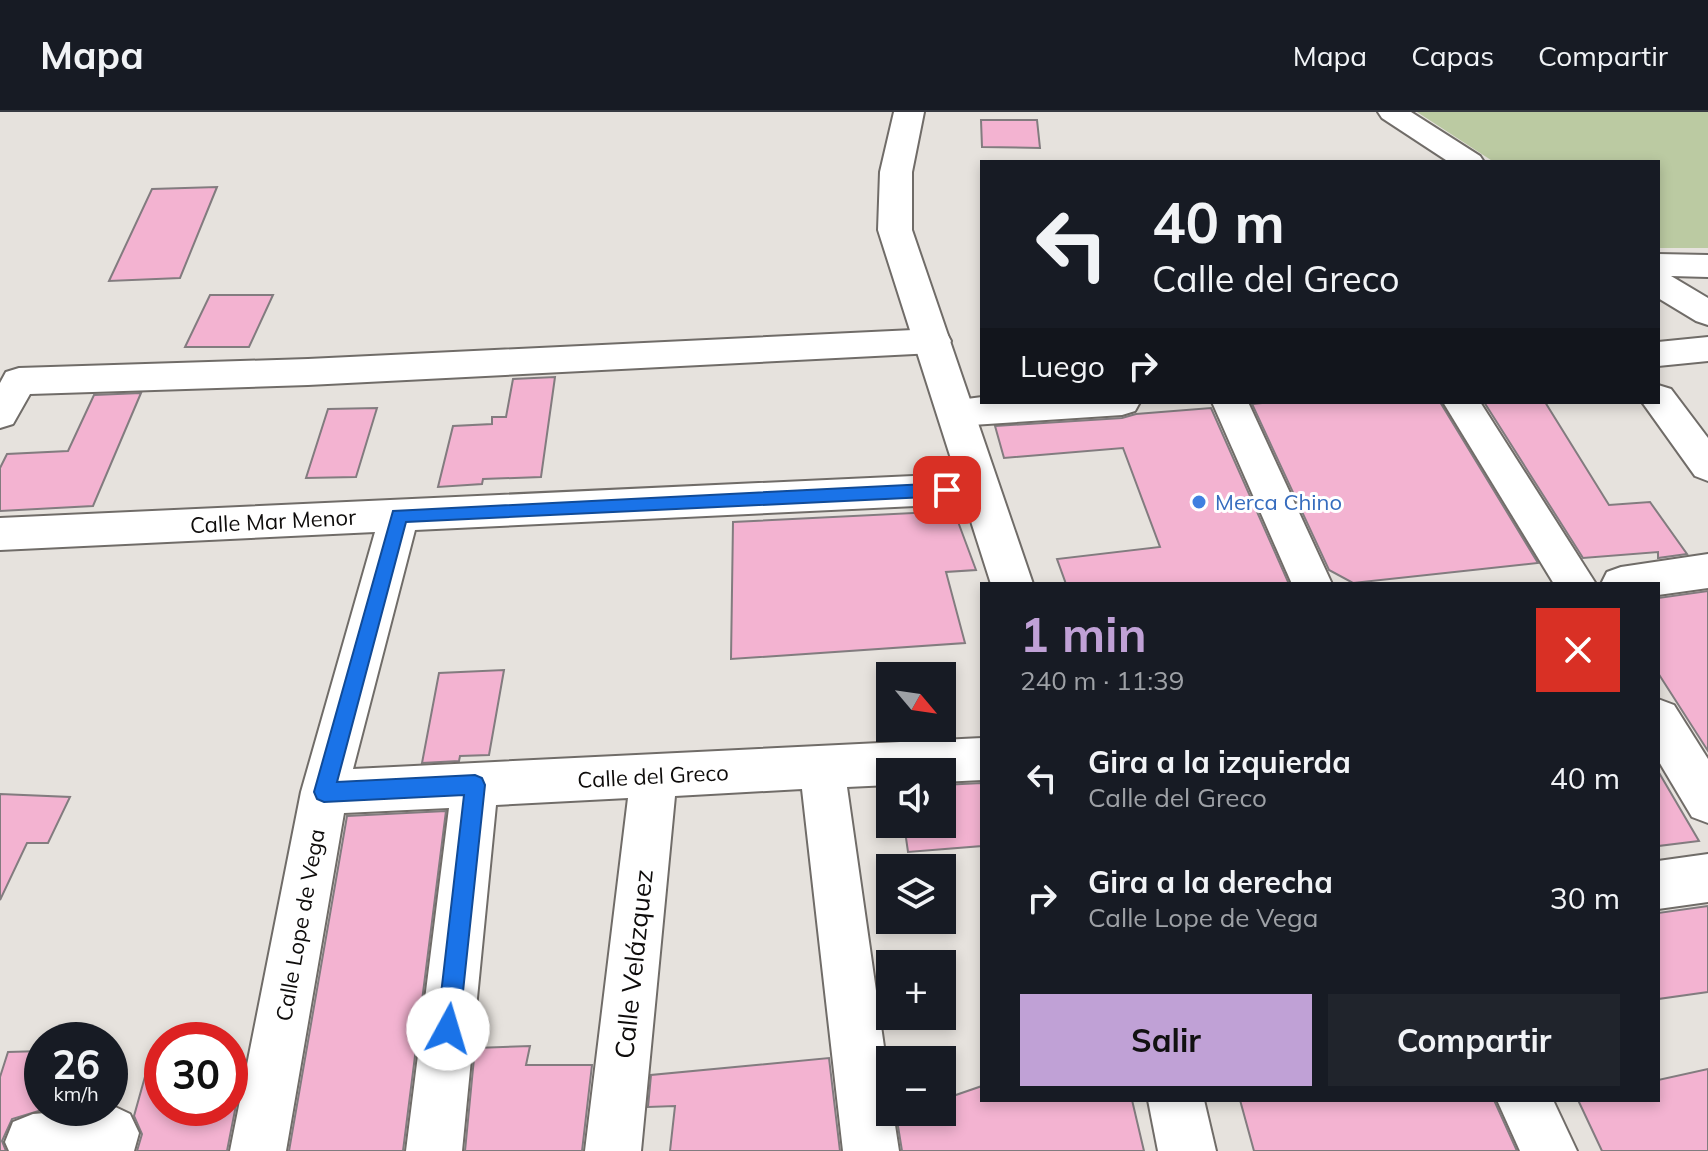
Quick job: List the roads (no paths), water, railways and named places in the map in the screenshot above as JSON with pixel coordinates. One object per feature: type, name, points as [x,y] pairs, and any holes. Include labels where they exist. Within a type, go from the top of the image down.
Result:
[{"type":"main road","points":[[909,112],[896,172],[895,230],[1011,582]]},
{"type":"main road","points":[[1176,1102],[1187,1151]]},
{"type":"street","points":[[1392,112],[1466,160]]},
{"type":"street","points":[[1660,265],[1708,266]]},
{"type":"street","points":[[1681,290],[1708,313]]},
{"type":"street","points":[[1,413],[19,381],[324,371],[934,341]]},
{"type":"street","points":[[1660,354],[1708,349]]},
{"type":"street","points":[[1660,401],[1708,466]]},
{"type":"street","points":[[957,412],[1089,404]]},
{"type":"street","points":[[1231,404],[1311,582]]},
{"type":"street","points":[[1462,404],[1575,582]]},
{"type":"street","name":"Calle Mar Menor","points":[[0,534],[978,488]]},
{"type":"street","name":"Calle Lope de Vega","points":[[258,1151],[324,792],[399,515]]},
{"type":"street","points":[[1634,582],[1708,571]]},
{"type":"street","points":[[1660,722],[1708,801]]},
{"type":"street","name":"Calle del Greco","points":[[324,792],[980,759]]},
{"type":"street","points":[[822,768],[871,1151]]},
{"type":"street","name":"Calle Velázquez","points":[[613,1151],[654,776]]},
{"type":"street","points":[[434,1151],[475,785]]},
{"type":"street","points":[[1660,885],[1708,878]]},
{"type":"street","points":[[1525,1102],[1549,1151]]},
{"type":"street","points":[[33,1142],[111,1133],[106,1151]]},
{"type":"place","name":"Merca Chino","points":[[1199,502]]}]
